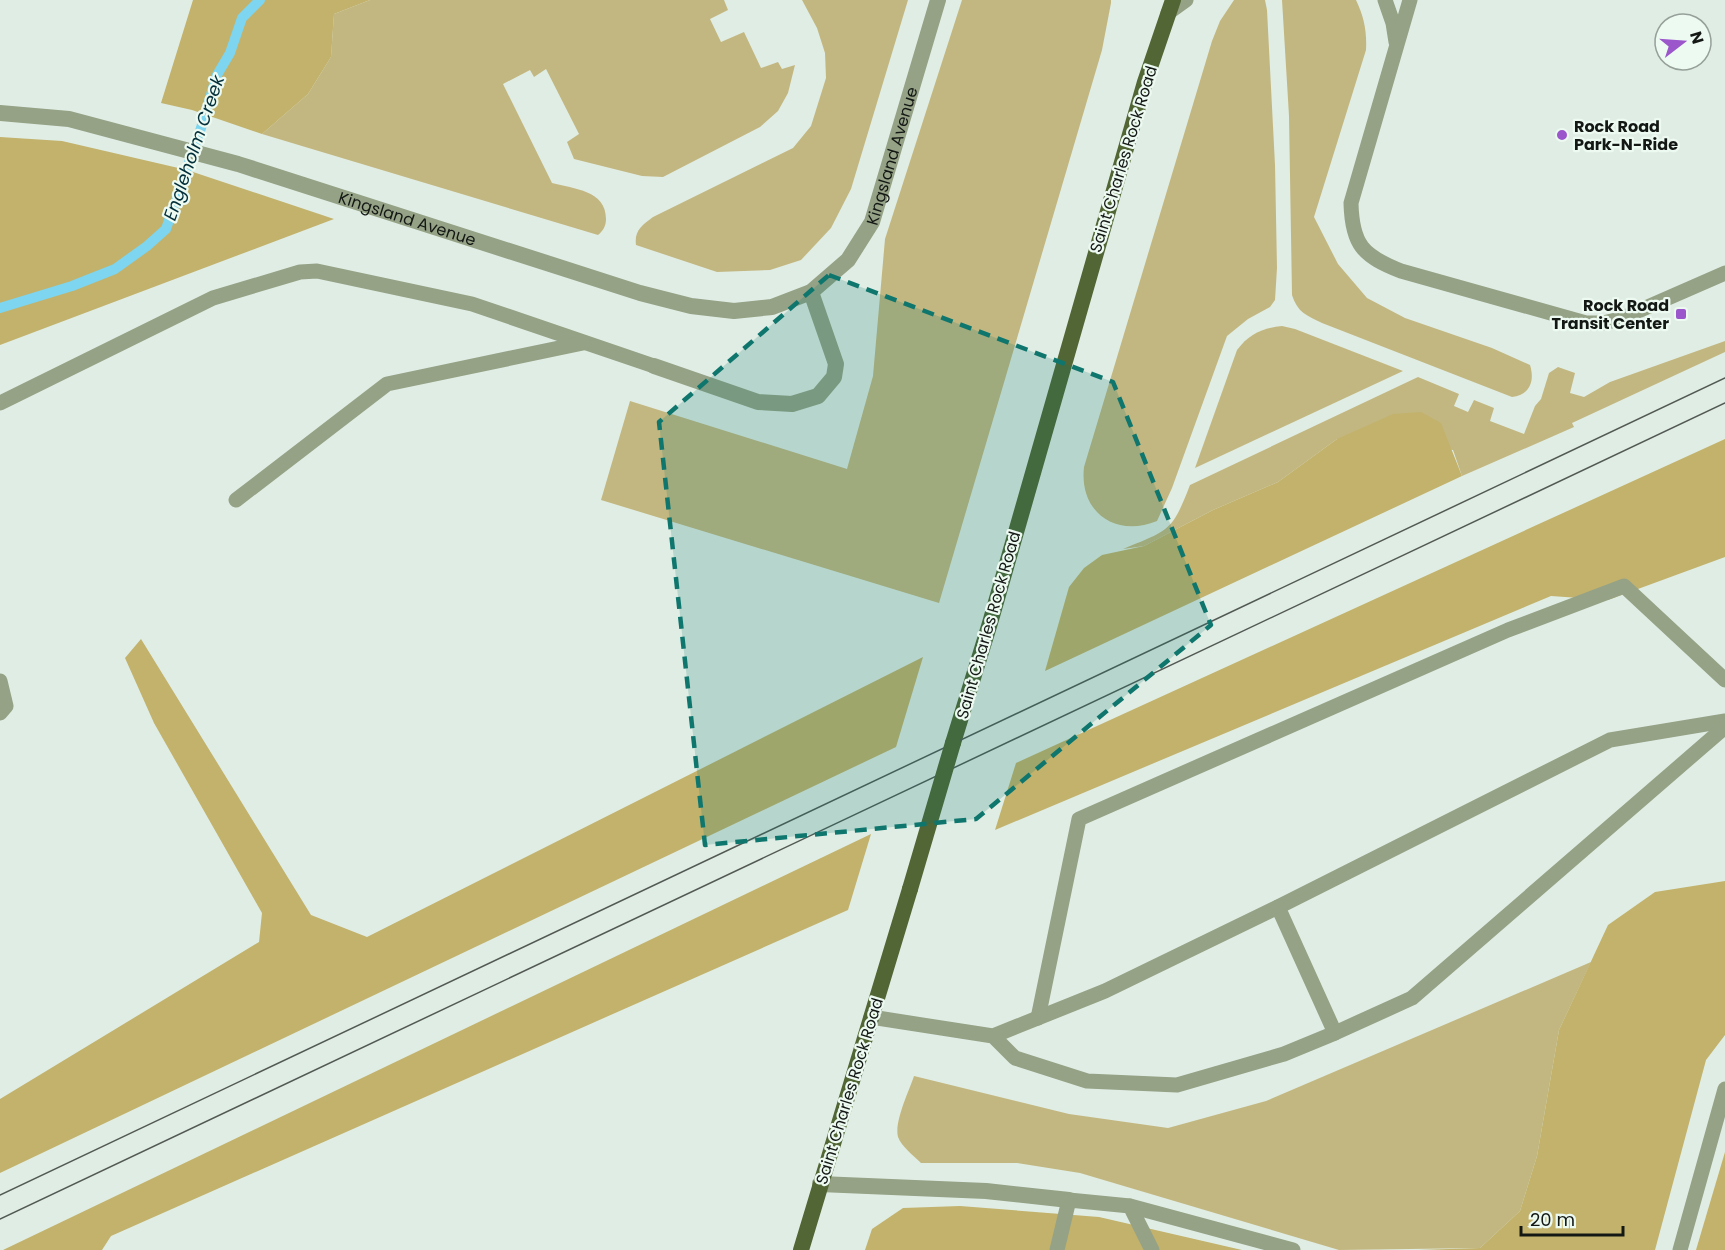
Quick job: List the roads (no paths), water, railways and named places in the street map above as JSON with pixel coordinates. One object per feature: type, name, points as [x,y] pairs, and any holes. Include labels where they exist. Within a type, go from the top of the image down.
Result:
[{"type":"main road","name":"Saint Charles Rock Road","points":[[801,1250],[990,623],[1168,4]]},
{"type":"street","name":"Kingsland Avenue","points":[[0,112],[69,119],[238,164],[639,293],[691,306],[734,311],[772,307],[811,292],[848,260],[872,222],[938,0]]},
{"type":"street","points":[[654,366],[758,402],[792,404],[818,396],[834,377],[836,364],[811,292]]},
{"type":"street","points":[[820,1184],[986,1191],[1069,1200]]},
{"type":"lane","points":[[1168,4],[1186,0]]},
{"type":"lane","points":[[1385,0],[1393,23],[1397,45]]},
{"type":"lane","points":[[1410,0],[1351,203],[1352,225],[1359,243],[1375,261],[1401,272],[1586,323],[1603,323],[1620,319],[1725,273]]},
{"type":"lane","points":[[0,403],[213,298],[300,272],[317,271],[472,304],[583,344],[654,366]]},
{"type":"lane","points":[[236,500],[387,384],[583,344]]},
{"type":"lane","points":[[1038,1018],[1078,819],[1508,630],[1624,586],[1725,680]]},
{"type":"lane","points":[[0,681],[6,706],[0,713]]},
{"type":"lane","points":[[871,1017],[993,1036],[1105,991],[1278,908],[1610,740],[1725,721]]},
{"type":"lane","points":[[993,1036],[1015,1058],[1087,1081],[1178,1085],[1284,1054],[1335,1033],[1412,999],[1725,727]]},
{"type":"lane","points":[[1278,908],[1335,1033]]},
{"type":"lane","points":[[1680,1250],[1725,1089]]},
{"type":"lane","points":[[1058,1250],[1069,1200],[1130,1206],[1293,1250]]},
{"type":"lane","points":[[1130,1206],[1152,1250]]},
{"type":"waterway","name":"Engleholm Creek","points":[[0,308],[72,286],[115,269],[166,229],[217,75],[230,53],[242,18],[260,0]]},
{"type":"tram line","points":[[0,1195],[1725,378]]},
{"type":"tram line","points":[[0,1219],[1725,403]]},
{"type":"place","name":"Rock Road Park-N-Ride","points":[[1562,135]]},
{"type":"place","name":"Rock Road Transit Center","points":[[1681,314]]}]
